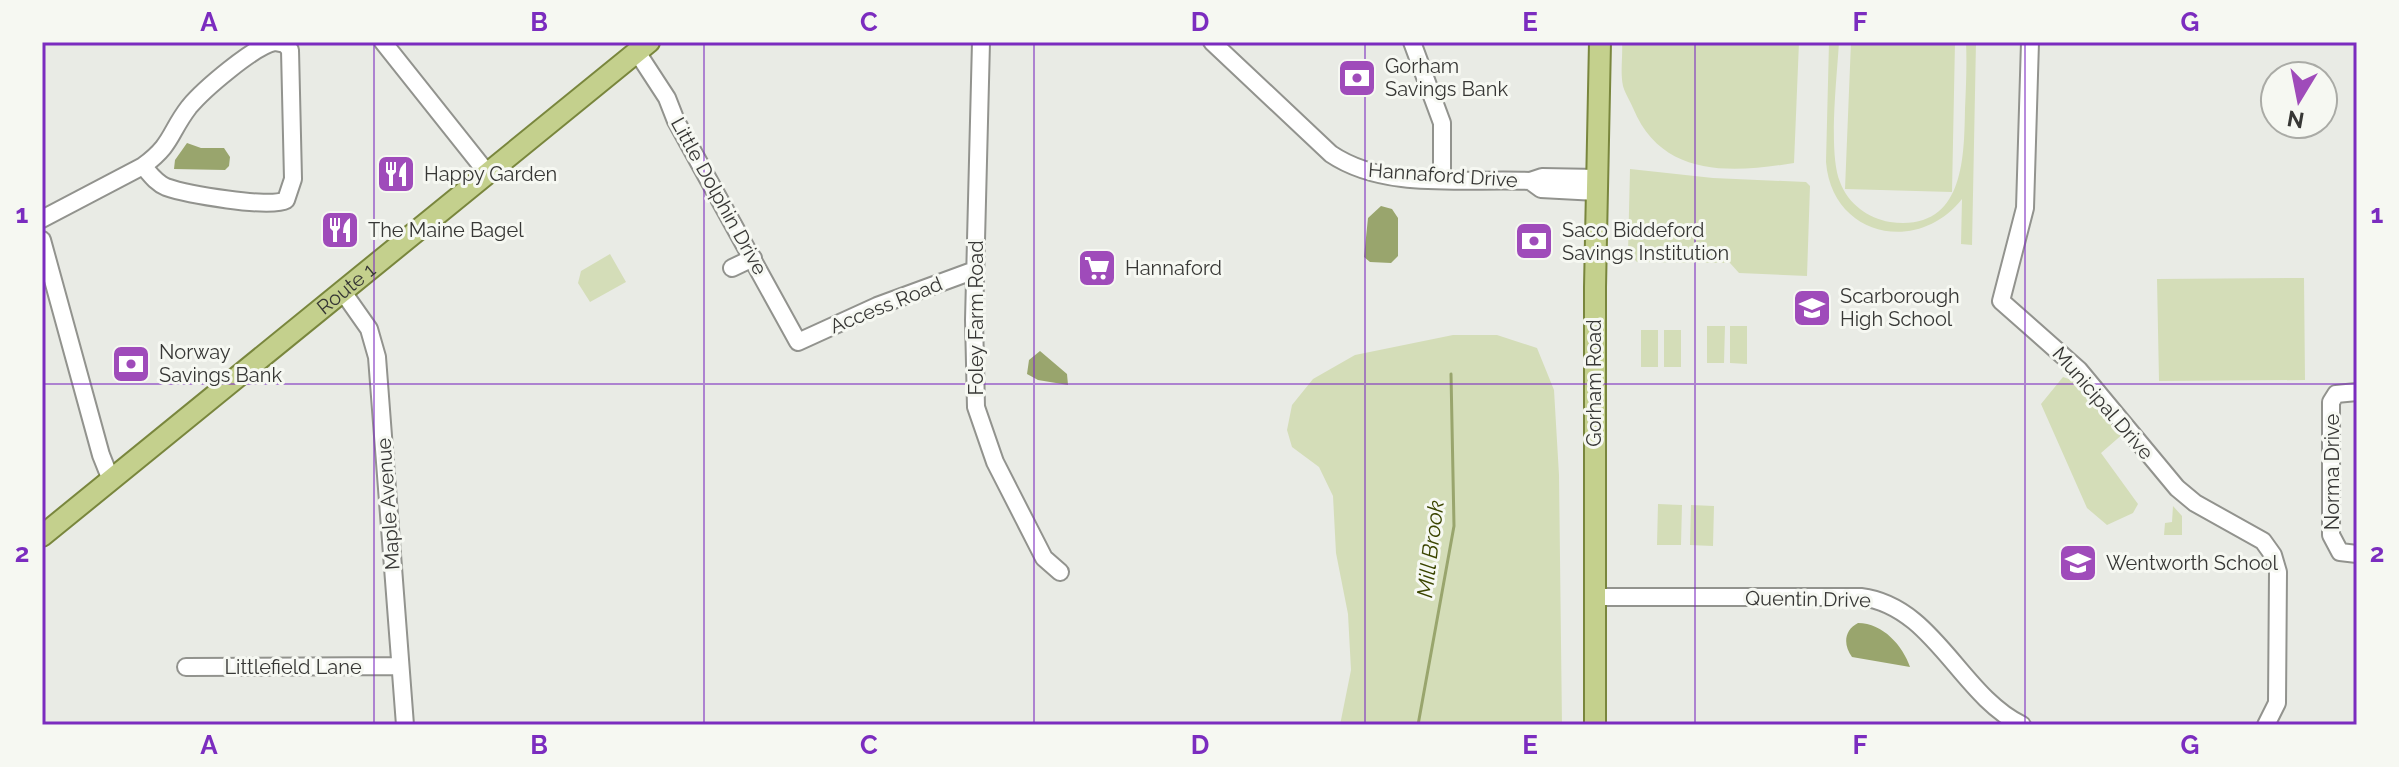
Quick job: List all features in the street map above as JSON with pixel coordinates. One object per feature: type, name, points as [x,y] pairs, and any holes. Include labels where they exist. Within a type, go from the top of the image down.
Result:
[{"type":"main road","name":"Gorham Road","points":[[1595,725],[1593,597],[1600,42]]},
{"type":"main road","name":"Route 1","points":[[42,536],[643,47]]},
{"type":"street","points":[[383,42],[488,174]]},
{"type":"street","name":"Foley Farm Road","points":[[981,42],[975,395],[980,425],[1044,558],[1060,572]]},
{"type":"street","name":"Hannaford Drive","points":[[1212,42],[1331,154],[1349,166],[1385,175],[1530,181],[1542,177],[1598,185]]},
{"type":"street","points":[[1412,42],[1442,123],[1442,178]]},
{"type":"street","name":"Municipal Drive","points":[[2030,42],[2025,208],[2001,301],[2079,370],[2185,496],[2255,535],[2273,555],[2278,572],[2277,703],[2266,725]]},
{"type":"street","points":[[42,219],[143,166],[170,143],[190,106],[238,65],[270,43],[287,46],[293,179],[286,200],[268,204],[172,189],[158,183],[143,166]]},
{"type":"street","name":"Little Dolphin Drive","points":[[643,47],[676,121],[798,342]]},
{"type":"street","points":[[42,240],[101,455],[111,480]]},
{"type":"street","points":[[732,268],[753,258]]},
{"type":"street","name":"Access Road","points":[[798,342],[877,306],[975,270]]},
{"type":"street","name":"Maple Avenue","points":[[343,292],[369,329],[377,357],[405,725]]},
{"type":"street","name":"Norma Drive","points":[[2357,392],[2334,395],[2331,535],[2337,549],[2357,554]]},
{"type":"street","name":"Quentin Drive","points":[[1593,597],[1861,597],[1881,601],[1913,621],[1992,704],[2022,725]]},
{"type":"street","name":"Littlefield Lane","points":[[186,667],[400,666]]},
{"type":"shaded area","points":[[1622,42],[1799,42],[1794,163],[1746,168],[1701,166],[1680,159],[1662,148],[1646,131],[1624,89]]},
{"type":"shaded area","points":[[1829,42],[1839,42],[1834,153],[1840,182],[1854,203],[1874,217],[1890,222],[1914,222],[1933,216],[1946,204],[1955,188],[1963,149],[1966,42],[1976,42],[1972,245],[1961,244],[1962,199],[1944,217],[1923,227],[1901,232],[1880,230],[1860,221],[1844,207],[1832,187],[1826,162]]},
{"type":"shaded area","points":[[1851,42],[1955,42],[1952,192],[1845,189]]},
{"type":"shaded area","points":[[187,143],[201,148],[224,148],[230,157],[229,166],[225,170],[174,169],[175,160]]},
{"type":"shaded area","points":[[1630,169],[1713,178],[1806,182],[1810,186],[1807,276],[1739,273],[1730,263],[1637,262],[1628,253]]},
{"type":"shaded area","points":[[1381,206],[1392,209],[1398,218],[1398,256],[1391,263],[1370,262],[1364,257],[1368,218]]},
{"type":"shaded area","points":[[610,254],[626,282],[590,302],[578,283],[581,271]]},
{"type":"shaded area","points":[[2304,278],[2305,380],[2159,381],[2157,279]]},
{"type":"shaded area","points":[[1707,326],[1725,326],[1724,363],[1707,363]]},
{"type":"shaded area","points":[[1730,326],[1747,326],[1747,364],[1730,363]]},
{"type":"shaded area","points":[[1641,330],[1658,330],[1658,367],[1641,367]]},
{"type":"shaded area","points":[[1664,330],[1681,330],[1681,367],[1664,367]]},
{"type":"shaded area","points":[[1453,335],[1497,335],[1537,348],[1554,390],[1559,475],[1562,725],[1340,725],[1351,670],[1348,614],[1336,553],[1333,496],[1319,467],[1292,447],[1287,430],[1292,405],[1313,379],[1355,355]]},
{"type":"shaded area","points":[[1040,351],[1067,374],[1068,385],[1038,380],[1027,374],[1029,360]]},
{"type":"shaded area","points":[[2063,377],[2083,384],[2124,433],[2101,453],[2138,504],[2133,513],[2107,525],[2087,508],[2041,404]]},
{"type":"shaded area","points":[[1658,504],[1682,505],[1681,545],[1657,545]]},
{"type":"shaded area","points":[[1691,505],[1714,506],[1713,546],[1690,545]]},
{"type":"shaded area","points":[[2173,506],[2182,516],[2182,535],[2164,535],[2165,523],[2172,522]]},
{"type":"shaded area","points":[[1858,623],[1884,631],[1902,651],[1910,667],[1852,657],[1846,638]]},
{"type":"waterway","name":"Mill Brook","points":[[1418,725],[1454,526],[1451,374]]},
{"type":"place","name":"Gorham Savings Bank","points":[[1357,78]]},
{"type":"place","name":"Happy Garden","points":[[396,174]]},
{"type":"place","name":"The Maine Bagel","points":[[340,230]]},
{"type":"place","name":"Saco Biddeford Savings Institution","points":[[1534,241]]},
{"type":"place","name":"Hannaford","points":[[1097,268]]},
{"type":"place","name":"Scarborough High School","points":[[1812,308]]},
{"type":"place","name":"Norway Savings Bank","points":[[131,364]]},
{"type":"place","name":"Wentworth School","points":[[2078,563]]}]
